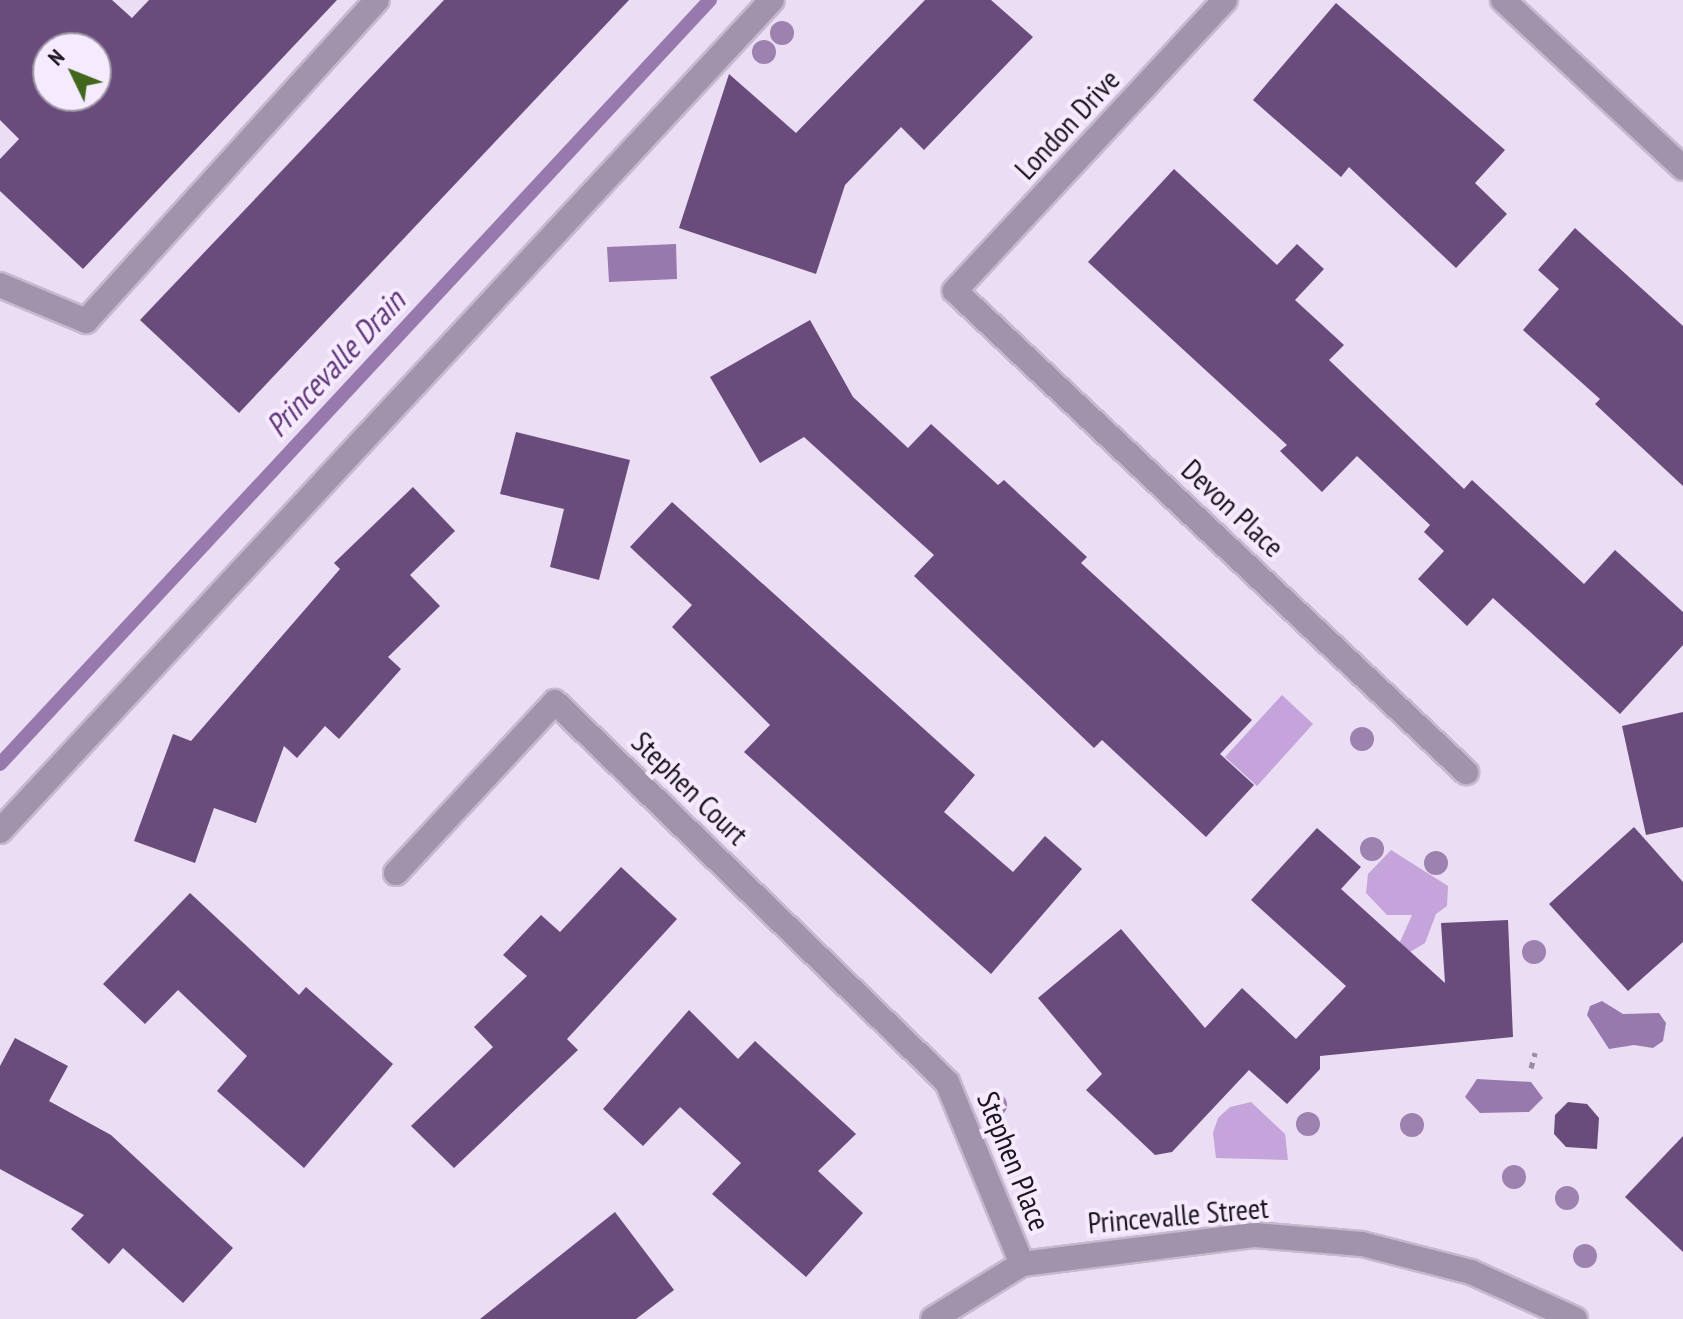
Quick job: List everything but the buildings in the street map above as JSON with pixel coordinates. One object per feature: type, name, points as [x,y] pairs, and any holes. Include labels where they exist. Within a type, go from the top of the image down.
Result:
[{"type":"street","points":[[0,285],[86,321],[377,0]]},
{"type":"street","points":[[0,831],[772,0]]},
{"type":"street","name":"London Drive","points":[[955,291],[1225,0]]},
{"type":"street","points":[[1503,0],[1683,168]]},
{"type":"street","name":"Devon Place","points":[[955,291],[1466,772]]},
{"type":"street","name":"Stephen Court","points":[[396,873],[555,702],[947,1082]]},
{"type":"street","name":"Stephen Place","points":[[947,1082],[1022,1264]]},
{"type":"street","name":"Princevalle Street","points":[[933,1319],[1022,1264],[1255,1235],[1362,1244],[1471,1272],[1575,1319]]},
{"type":"path","points":[[1531,1068],[1535,1053]]},
{"type":"shaded area","points":[[676,244],[677,279],[609,282],[607,247]]},
{"type":"shaded area","points":[[1282,695],[1313,724],[1257,786],[1225,757]]},
{"type":"shaded area","points":[[1391,850],[1448,886],[1447,906],[1436,914],[1425,943],[1405,955],[1396,951],[1412,915],[1387,915],[1366,893],[1368,874]]},
{"type":"shaded area","points":[[1602,1001],[1623,1014],[1659,1013],[1666,1023],[1663,1041],[1653,1048],[1634,1045],[1609,1049],[1587,1015],[1590,1006]]},
{"type":"shaded area","points":[[1477,1079],[1531,1082],[1543,1098],[1529,1112],[1480,1113],[1465,1097]]},
{"type":"shaded area","points":[[1251,1102],[1285,1134],[1288,1160],[1216,1158],[1213,1133],[1218,1118],[1230,1107]]},
{"type":"waterway","name":"Princevalle Drain","points":[[0,764],[710,0]]}]
